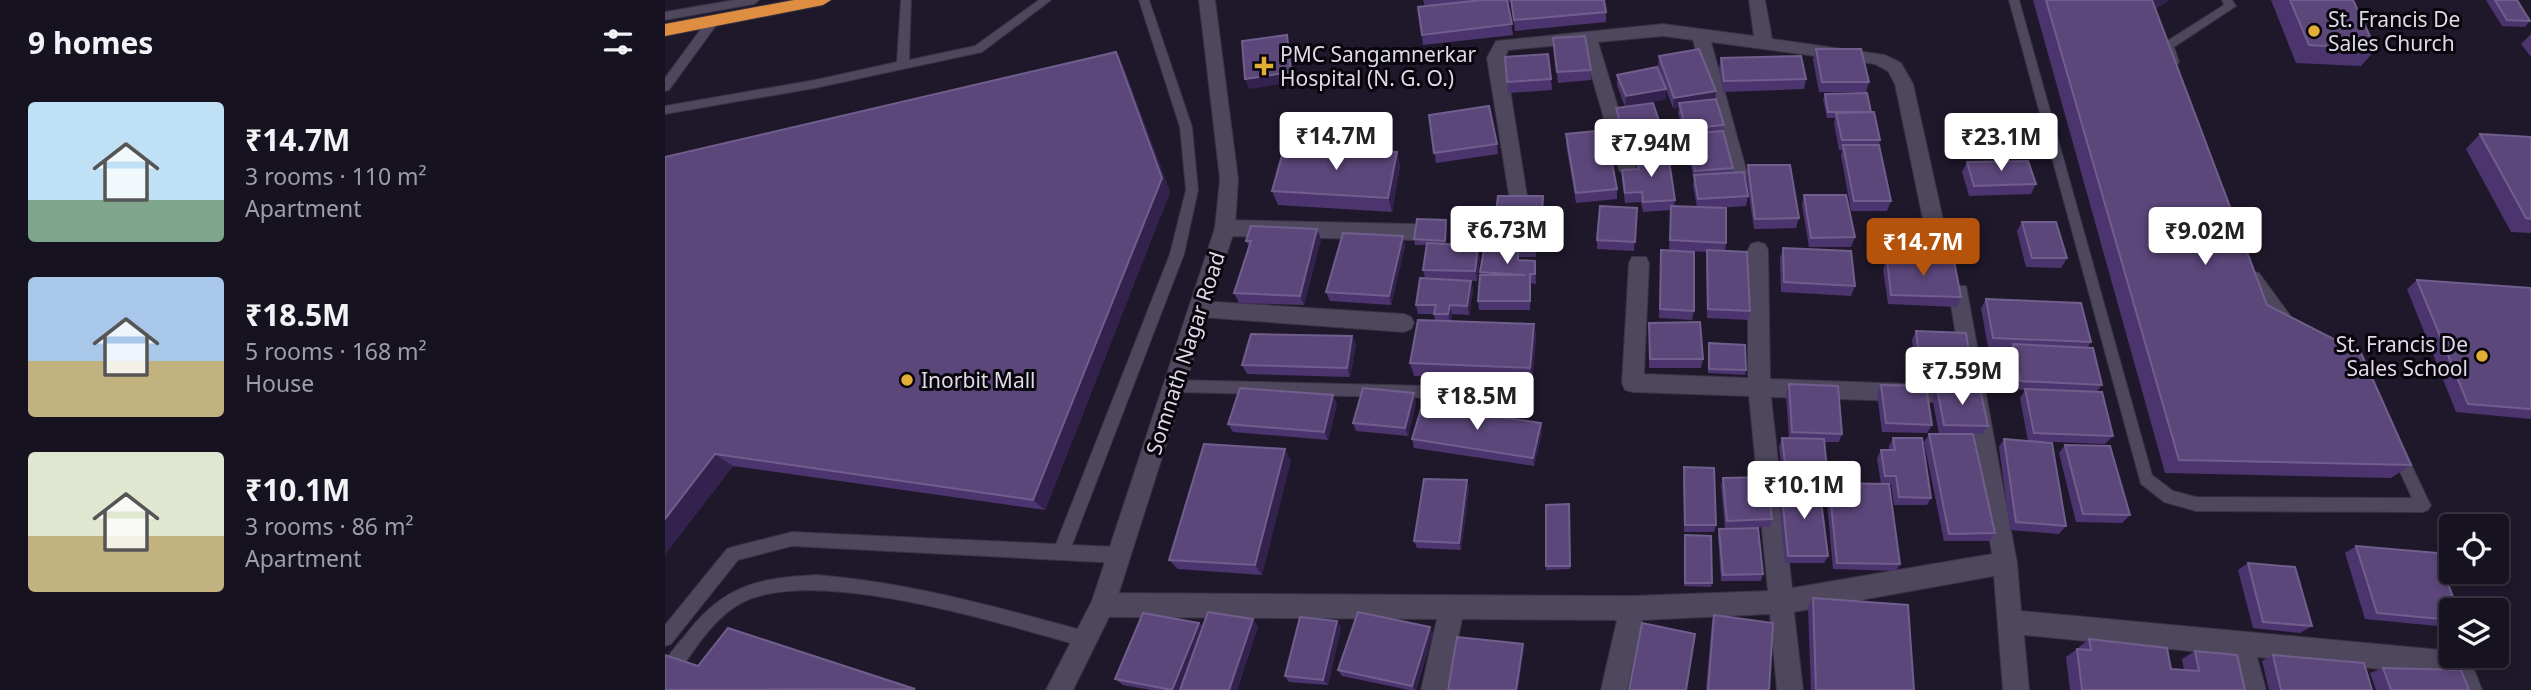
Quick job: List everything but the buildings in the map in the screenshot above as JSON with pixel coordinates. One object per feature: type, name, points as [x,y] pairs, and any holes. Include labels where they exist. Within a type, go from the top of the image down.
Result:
[{"type":"highway","points":[[665,30],[823,0]]},
{"type":"street","name":"Somnath Nagar Road","points":[[1059,690],[1103,605],[1225,228],[1229,179],[1207,0]]},
{"type":"street","points":[[1757,0],[1764,43]]},
{"type":"street","points":[[1517,196],[1496,58],[1502,46],[1663,30],[1879,59],[1895,67],[1904,84],[1935,229]]},
{"type":"street","points":[[1700,33],[1738,173]]},
{"type":"street","points":[[1588,36],[1628,170]]},
{"type":"street","points":[[1225,228],[1413,232]]},
{"type":"street","points":[[1758,250],[1759,387],[1790,690]]},
{"type":"street","points":[[1639,263],[1633,383],[1977,395]]},
{"type":"street","points":[[1959,292],[2005,564],[2016,690]]},
{"type":"street","points":[[1200,309],[1404,323]]},
{"type":"street","points":[[1103,605],[1632,608],[1782,602],[2005,564]]},
{"type":"street","points":[[1434,690],[1452,608]]},
{"type":"street","points":[[1614,690],[1632,608]]},
{"type":"street","points":[[2010,622],[2460,664],[2469,690]]},
{"type":"street","points":[[2241,642],[2253,690]]},
{"type":"lane","points":[[665,16],[754,0]]},
{"type":"lane","points":[[902,66],[906,0]]},
{"type":"lane","points":[[665,110],[902,66],[978,49],[1046,0]]},
{"type":"lane","points":[[1061,553],[1177,254],[1192,190],[1186,127],[1144,0]]},
{"type":"lane","points":[[2014,0],[2146,479],[2169,497],[2196,504],[2423,505],[2393,442]]},
{"type":"lane","points":[[2176,70],[2168,46],[2229,6],[2227,0]]},
{"type":"lane","points":[[665,88],[713,21]]},
{"type":"lane","points":[[2247,261],[2257,285],[2290,327],[2303,332]]},
{"type":"lane","points":[[1175,386],[1474,393]]},
{"type":"lane","points":[[665,638],[733,554],[792,539],[1119,555]]},
{"type":"lane","points":[[665,677],[717,610],[740,596],[769,585],[803,582],[921,596],[1085,639]]},
{"type":"place","name":"St. Francis De Sales Church","points":[[2314,31]]},
{"type":"place","name":"PMC Sangamnerkar Hospital (N. G. O.)","points":[[1264,66]]},
{"type":"place","name":"St. Francis De Sales School","points":[[2482,356]]},
{"type":"place","name":"Inorbit Mall","points":[[907,380]]}]
